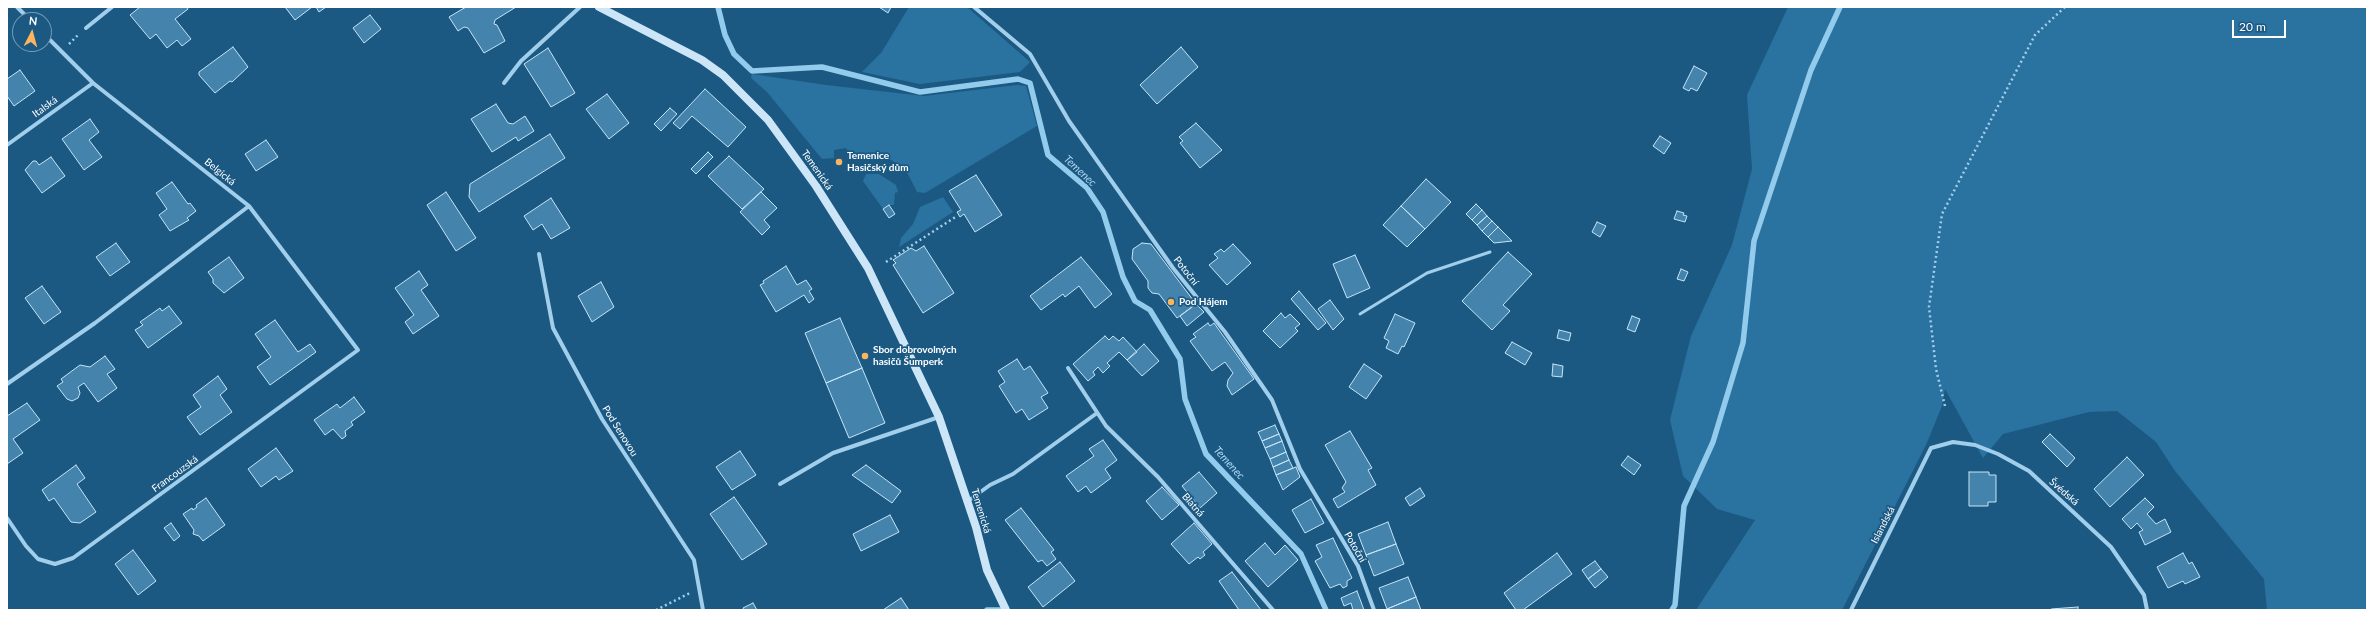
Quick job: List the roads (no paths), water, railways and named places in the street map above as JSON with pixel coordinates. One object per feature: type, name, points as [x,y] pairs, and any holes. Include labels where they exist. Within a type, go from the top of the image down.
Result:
[{"type":"street","points":[[86,28],[112,7]]},
{"type":"street","points":[[504,83],[521,61],[580,7]]},
{"type":"street","name":"Temenická","points":[[599,7],[702,60],[723,75],[768,120],[816,186],[868,268],[940,417],[968,501],[987,570],[1006,610]]},
{"type":"street","name":"Potoční","points":[[974,7],[1030,54],[1069,121],[1169,261],[1225,332],[1272,400],[1300,469],[1358,566],[1374,610]]},
{"type":"street","name":"Belgická","points":[[52,42],[93,83],[249,206],[358,350]]},
{"type":"street","name":"Italská","points":[[7,145],[93,83]]},
{"type":"street","points":[[7,384],[95,322],[249,206]]},
{"type":"street","name":"Pod Senovou","points":[[539,254],[554,328],[602,419],[694,560],[700,588],[702,610]]},
{"type":"street","name":"Francouzská","points":[[7,518],[26,546],[38,559],[55,564],[73,558],[358,350]]},
{"type":"street","name":"Blatná","points":[[1068,368],[1106,426],[1158,477],[1273,610]]},
{"type":"street","points":[[968,501],[1013,474],[1097,413]]},
{"type":"street","points":[[780,484],[833,453],[940,417]]},
{"type":"street","name":"Švédská","points":[[1931,448],[1953,442],[1975,446],[1998,454],[2029,471],[2111,546],[2144,594],[2147,610]]},
{"type":"street","name":"Islandská","points":[[1850,610],[1931,448]]},
{"type":"lane","points":[[1360,314],[1427,273],[1490,252]]},
{"type":"waterway","name":"Temenec","points":[[718,7],[725,35],[734,54],[752,71],[822,67],[920,92],[1018,79],[1030,83],[1048,155],[1087,188],[1103,212],[1123,277],[1135,301],[1150,310],[1180,359],[1185,399],[1206,454],[1301,554],[1326,610]]},
{"type":"waterway","points":[[1672,610],[1675,605],[1684,506],[1713,442],[1743,343],[1754,241],[1811,70],[1840,7]]},
{"type":"waterway","points":[[987,610],[1002,610]]},
{"type":"place","name":"Temenice Hasičský dům","points":[[839,162]]},
{"type":"place","name":"Pod Hájem","points":[[1171,302]]},
{"type":"place","name":"Sbor dobrovolných hasičů Šumperk","points":[[865,356]]}]
